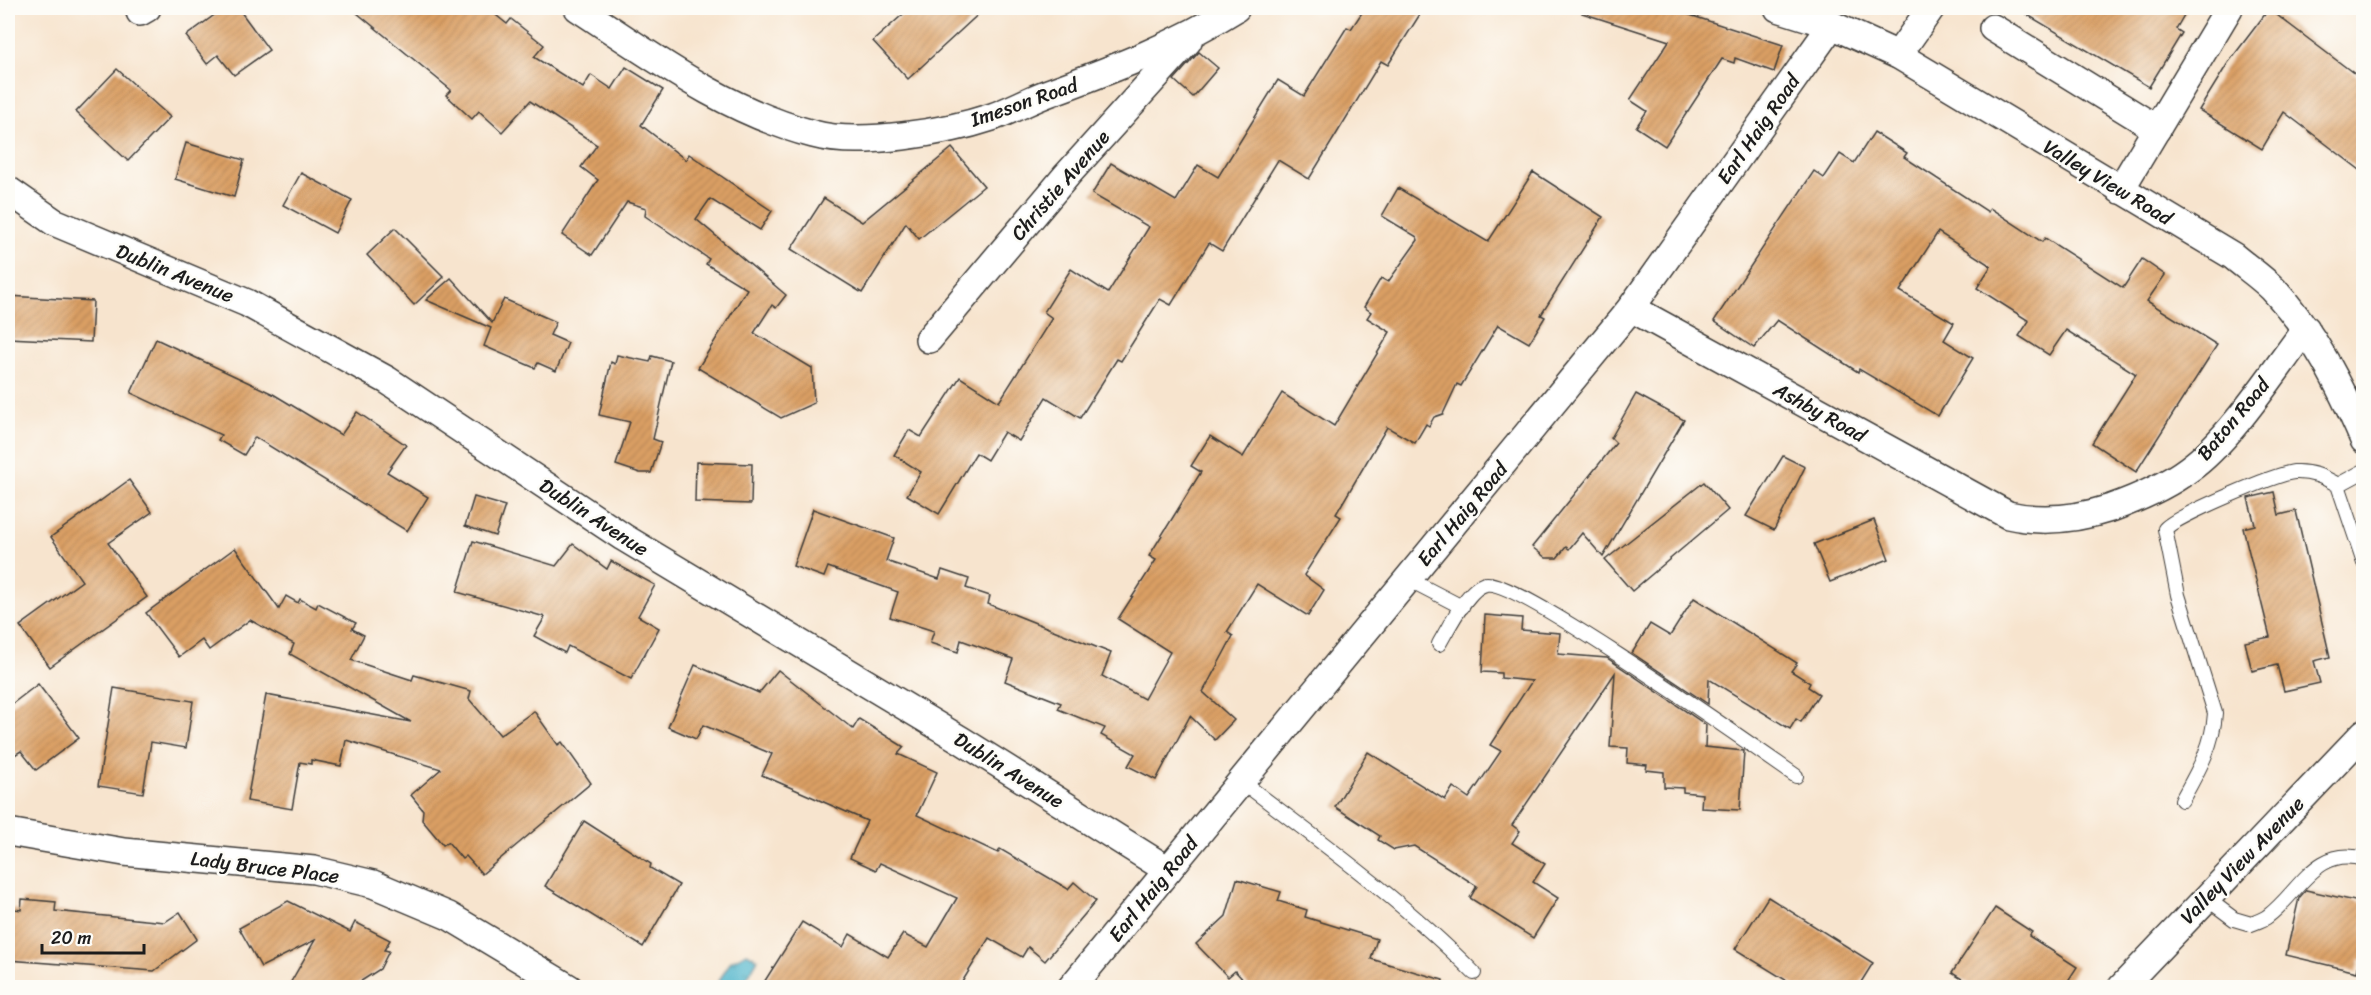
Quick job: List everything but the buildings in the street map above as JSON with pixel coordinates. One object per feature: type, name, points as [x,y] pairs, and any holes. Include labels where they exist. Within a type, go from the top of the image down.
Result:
[{"type":"street","name":"Imeson Road","points":[[578,8],[698,86],[758,117],[815,135],[863,138],[918,134],[991,117],[1050,92],[1102,75],[1195,33],[1236,8]]},
{"type":"street","name":"Valley View Road","points":[[1778,8],[1832,25],[1898,55],[2233,256],[2271,288],[2306,329],[2341,386],[2364,440]]},
{"type":"street","points":[[1898,55],[1931,8]]},
{"type":"street","points":[[2120,189],[2227,8]]},
{"type":"street","name":"Earl Haig Road","points":[[1071,987],[1631,308],[1832,25]]},
{"type":"street","points":[[1993,28],[2157,129]]},
{"type":"street","name":"Christie Avenue","points":[[929,339],[1067,176],[1195,33]]},
{"type":"street","name":"Dublin Avenue","points":[[8,190],[16,198],[54,222],[247,303],[387,380],[623,537],[961,740],[1168,870]]},
{"type":"street","name":"Ashby Road","points":[[1631,308],[2008,515]]},
{"type":"street","name":"Baton Road","points":[[2008,515],[2034,521],[2085,516],[2143,497],[2190,469],[2219,441],[2306,329]]},
{"type":"street","name":"Valley View Avenue","points":[[2121,987],[2364,733]]},
{"type":"street","name":"Lady Bruce Place","points":[[8,832],[124,852],[314,870],[373,884],[449,916],[569,987]]},
{"type":"lane","points":[[2338,485],[2364,471]]},
{"type":"lane","points":[[2182,800],[2208,753],[2214,733],[2215,713],[2178,595],[2165,529],[2197,510],[2285,473],[2314,473],[2338,485],[2364,562]]},
{"type":"lane","points":[[1408,579],[1462,607]]},
{"type":"lane","points":[[1439,644],[1462,607],[1484,584],[1494,584],[1517,593],[1720,723],[1796,776]]},
{"type":"lane","points":[[1241,781],[1365,876],[1439,937],[1474,973]]},
{"type":"lane","points":[[2206,898],[2234,919],[2251,924],[2267,917],[2319,863],[2335,858],[2355,856],[2364,859]]},
{"type":"water","points":[[747,953],[758,959],[742,986],[715,987],[731,961]]}]
